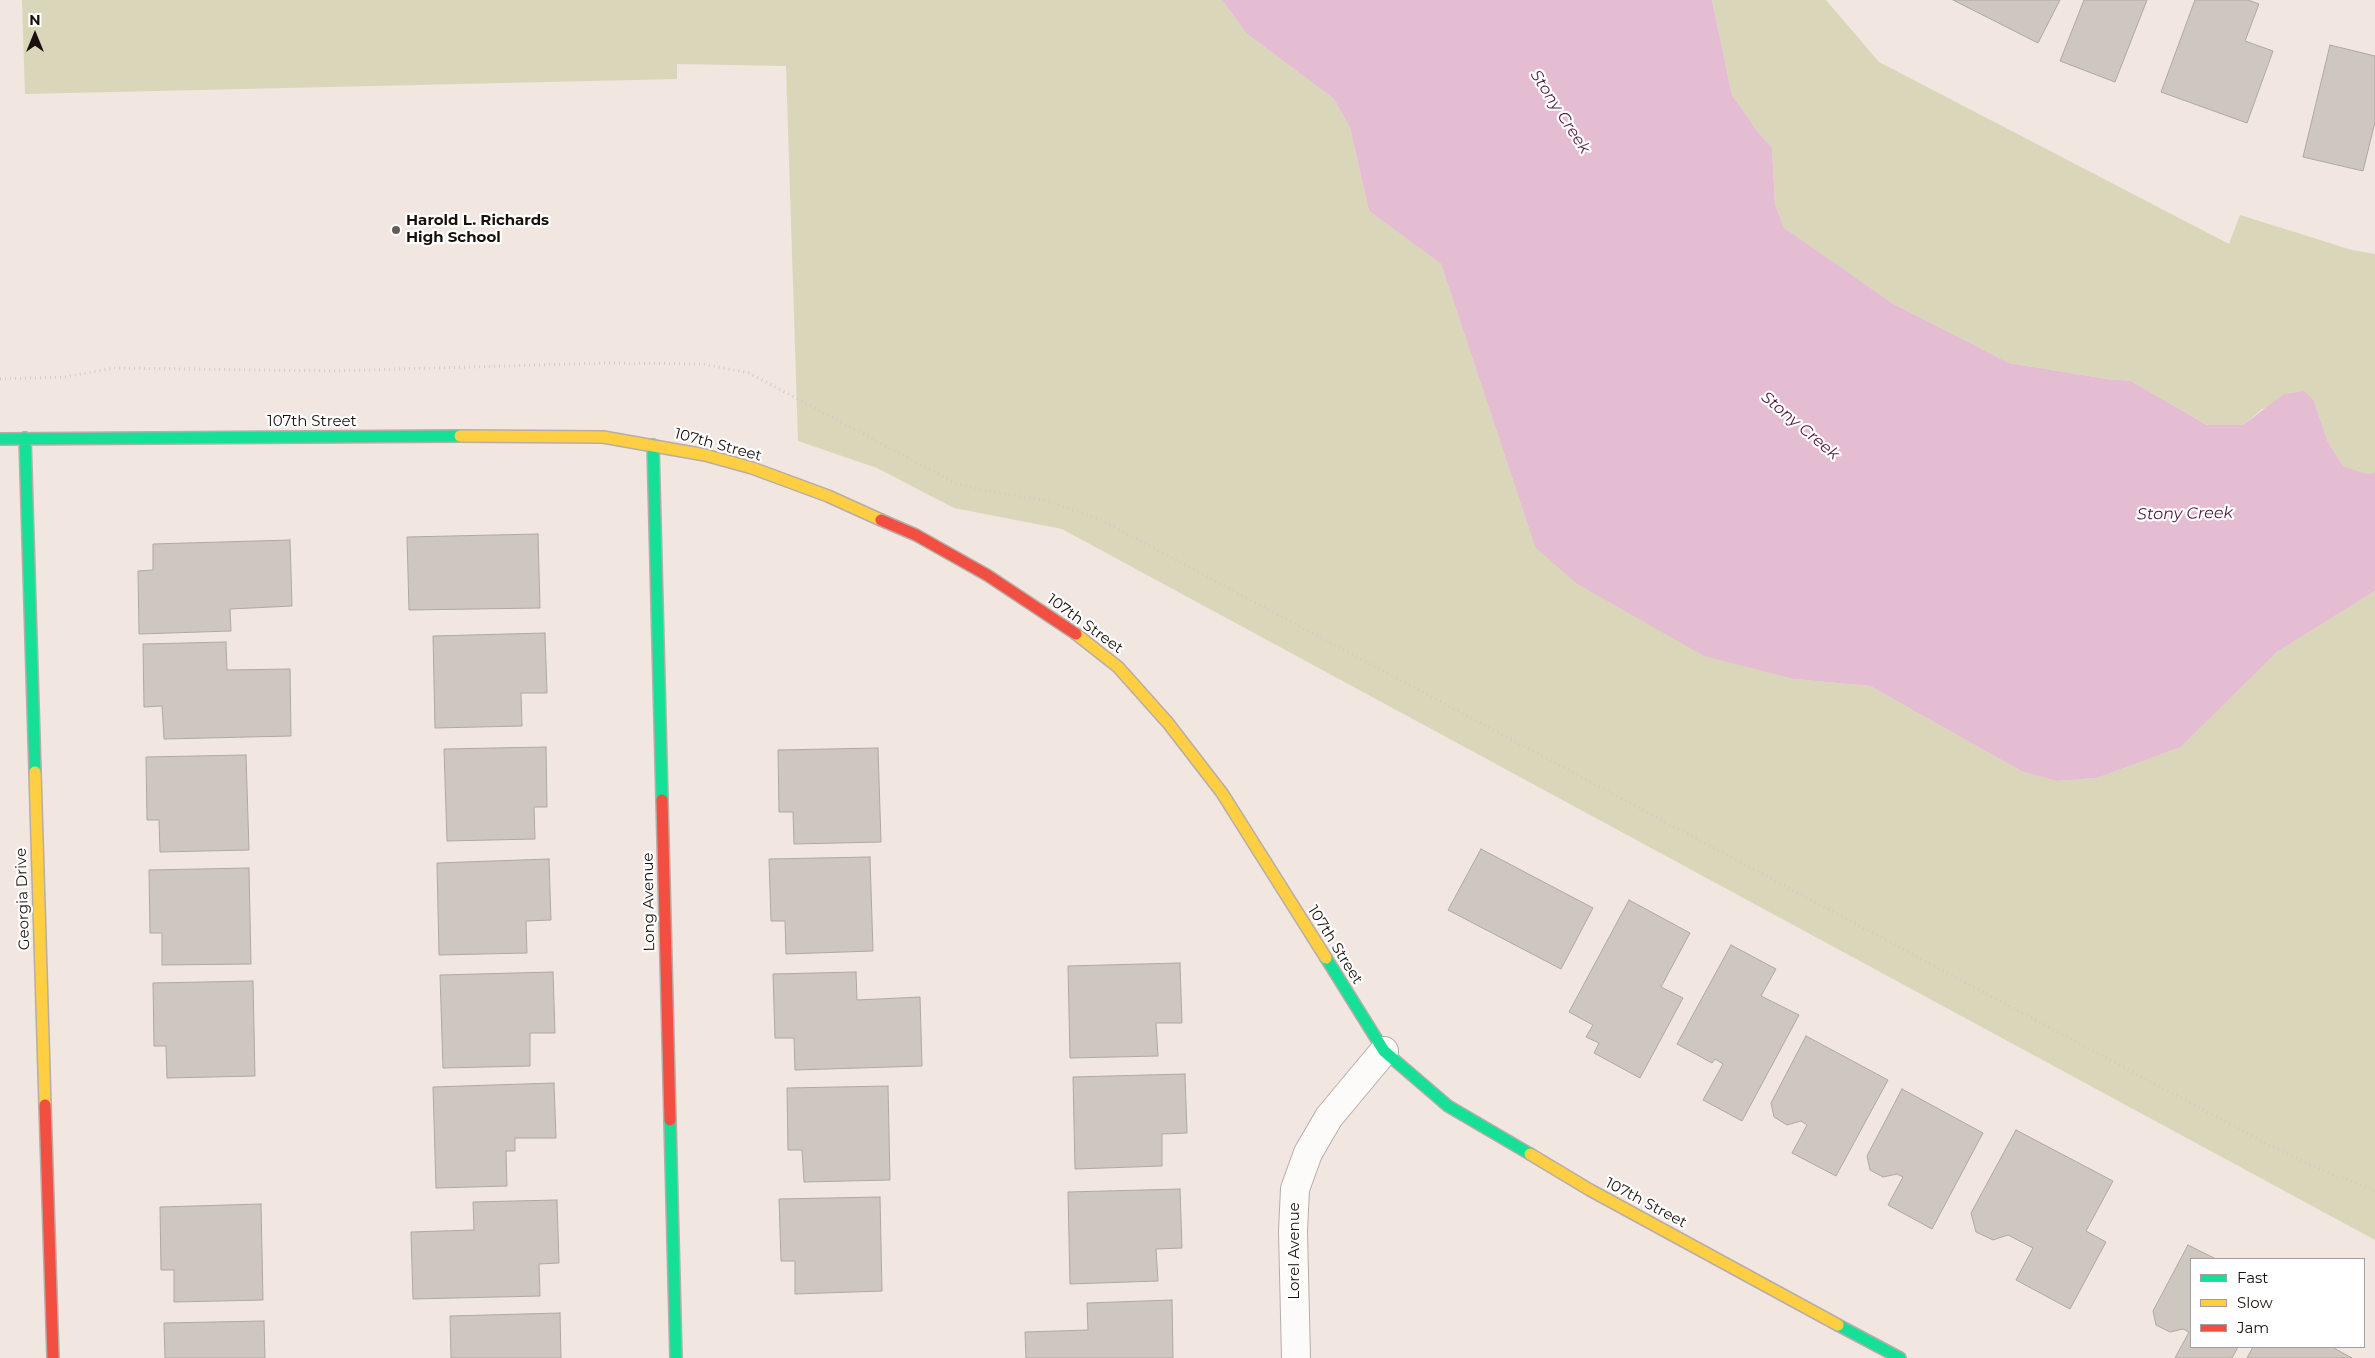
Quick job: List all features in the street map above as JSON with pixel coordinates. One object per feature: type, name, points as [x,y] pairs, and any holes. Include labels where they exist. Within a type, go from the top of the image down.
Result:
[{"type":"street","name":"107th Street","points":[[0,439],[530,435],[603,438],[705,455],[752,468],[828,496],[916,535],[987,575],[1051,616],[1118,668],[1168,723],[1222,793],[1384,1051],[1448,1106],[1590,1190],[1900,1358]]},
{"type":"street","name":"Georgia Drive","points":[[24,438],[52,1358]]},
{"type":"street","name":"Long Avenue","points":[[653,445],[676,1358]]},
{"type":"street","name":"Lorel Avenue","points":[[1296,1358],[1293,1231],[1296,1189],[1308,1153],[1329,1118],[1384,1051]]},
{"type":"path","points":[[0,379],[64,377],[114,368],[334,371],[605,363],[703,364],[749,374],[956,483],[998,493],[1044,500],[1102,520],[2269,1145],[2318,1169],[2375,1190]]},
{"type":"shaded area","points":[[22,0],[1222,0],[1246,33],[1334,99],[1350,128],[1369,211],[1441,264],[1535,547],[1794,679],[1870,686],[2021,771],[2056,781],[2097,778],[2181,747],[2277,652],[2375,591],[2375,1240],[1062,529],[954,508],[877,468],[798,441],[786,66],[677,64],[677,79],[25,94]]},
{"type":"shaded area","points":[[1712,0],[1826,0],[1879,62],[2229,244],[2240,215],[2352,250],[2375,254],[2375,472],[2368,474],[2343,466],[2328,442],[2314,401],[2262,409],[2243,425],[2207,425],[2131,381],[2107,379],[2009,363],[1892,303],[1806,244],[1784,228],[1775,204],[1772,148],[1758,132],[1732,95]]},
{"type":"water","name":"Stony Creek","points":[[1222,0],[1712,0],[1732,95],[1758,132],[1772,148],[1775,204],[1784,228],[1892,303],[2009,363],[2107,379],[2131,381],[2207,425],[2243,425],[2284,394],[2304,391],[2314,401],[2328,442],[2343,466],[2368,474],[2375,472],[2375,591],[2277,652],[2181,747],[2097,778],[2056,781],[2021,771],[1870,686],[1794,679],[1704,656],[1576,583],[1535,547],[1441,264],[1369,211],[1350,128],[1334,99],[1246,33]]},
{"type":"building","points":[[1953,0],[2060,0],[2038,43]]},
{"type":"building","points":[[2084,0],[2147,0],[2115,82],[2060,61]]},
{"type":"building","points":[[2195,0],[2248,0],[2259,4],[2245,41],[2273,51],[2247,123],[2161,92]]},
{"type":"building","points":[[2330,45],[2375,56],[2375,122],[2363,171],[2303,157]]},
{"type":"building","points":[[538,534],[540,608],[409,610],[407,537]]},
{"type":"building","points":[[290,540],[292,606],[230,609],[231,631],[139,634],[138,571],[153,570],[153,544]]},
{"type":"building","points":[[545,633],[547,693],[521,693],[522,726],[435,728],[433,636]]},
{"type":"building","points":[[226,642],[227,670],[290,669],[291,736],[164,739],[162,706],[144,707],[143,644]]},
{"type":"building","points":[[546,747],[547,807],[534,807],[535,839],[447,841],[444,749]]},
{"type":"building","points":[[878,748],[881,842],[794,844],[793,812],[779,812],[778,750]]},
{"type":"building","points":[[246,755],[249,850],[160,852],[159,820],[147,820],[146,757]]},
{"type":"building","points":[[1481,849],[1593,908],[1561,969],[1448,910]]},
{"type":"building","points":[[870,857],[873,951],[786,954],[785,921],[771,921],[769,859]]},
{"type":"building","points":[[549,859],[551,920],[526,921],[527,953],[439,955],[437,863]]},
{"type":"building","points":[[249,868],[251,964],[162,965],[162,933],[150,933],[149,870]]},
{"type":"building","points":[[1629,900],[1690,933],[1661,987],[1683,998],[1640,1078],[1594,1053],[1599,1043],[1586,1037],[1593,1025],[1569,1012]]},
{"type":"building","points":[[1731,945],[1776,969],[1761,996],[1799,1015],[1742,1121],[1703,1100],[1723,1064],[1715,1059],[1712,1063],[1677,1044]]},
{"type":"building","points":[[1180,963],[1182,1023],[1156,1023],[1158,1056],[1070,1058],[1068,966]]},
{"type":"building","points":[[553,972],[555,1033],[530,1033],[530,1066],[443,1068],[440,975]]},
{"type":"building","points":[[856,972],[857,1000],[920,997],[922,1066],[795,1070],[794,1038],[775,1038],[773,974]]},
{"type":"building","points":[[253,981],[255,1076],[167,1078],[166,1046],[154,1046],[153,983]]},
{"type":"building","points":[[1806,1036],[1888,1080],[1836,1176],[1792,1153],[1807,1125],[1801,1121],[1787,1125],[1774,1117],[1771,1103]]},
{"type":"building","points":[[1185,1074],[1187,1133],[1162,1134],[1162,1166],[1075,1169],[1073,1077]]},
{"type":"building","points":[[554,1083],[556,1138],[515,1138],[515,1151],[506,1151],[507,1186],[436,1188],[433,1087]]},
{"type":"building","points":[[888,1086],[890,1180],[804,1182],[802,1150],[788,1150],[787,1088]]},
{"type":"building","points":[[1902,1089],[1983,1133],[1932,1229],[1888,1205],[1903,1177],[1897,1174],[1883,1177],[1870,1170],[1867,1156]]},
{"type":"building","points":[[2016,1130],[2113,1181],[2086,1231],[2106,1242],[2070,1309],[2016,1280],[2033,1248],[2008,1235],[1993,1240],[1976,1232],[1971,1213]]},
{"type":"building","points":[[1180,1189],[1182,1248],[1156,1249],[1158,1281],[1070,1284],[1068,1192]]},
{"type":"building","points":[[880,1197],[882,1291],[795,1294],[795,1261],[781,1261],[779,1199]]},
{"type":"building","points":[[557,1200],[559,1263],[539,1264],[540,1296],[413,1299],[411,1232],[474,1230],[473,1202]]},
{"type":"building","points":[[261,1204],[263,1300],[174,1302],[174,1270],[161,1270],[160,1207]]},
{"type":"building","points":[[2188,1245],[2214,1258],[2190,1258],[2190,1348],[2237,1348],[2232,1358],[2175,1358],[2189,1332],[2183,1329],[2170,1332],[2156,1325],[2153,1311]]},
{"type":"building","points":[[1172,1300],[1173,1358],[1026,1358],[1025,1332],[1088,1330],[1087,1303]]},
{"type":"building","points":[[560,1313],[561,1358],[451,1358],[450,1316]]},
{"type":"building","points":[[264,1321],[265,1358],[165,1358],[164,1323]]},
{"type":"building","points":[[2252,1348],[2334,1348],[2352,1358],[2247,1358]]},
{"type":"traffic: fast","points":[[0,439],[460,436]]},
{"type":"traffic: fast","points":[[25,438],[35,772]]},
{"type":"traffic: fast","points":[[653,445],[662,800]]},
{"type":"traffic: fast","points":[[1326,958],[1384,1051],[1448,1106],[1530,1154]]},
{"type":"traffic: fast","points":[[670,1120],[676,1358]]},
{"type":"traffic: fast","points":[[1838,1325],[1900,1358]]},
{"type":"traffic: slow","points":[[460,436],[603,437],[705,455],[752,468],[828,496],[881,520]]},
{"type":"traffic: slow","points":[[1076,634],[1118,667],[1168,723],[1222,793],[1326,958]]},
{"type":"traffic: slow","points":[[35,772],[45,1105]]},
{"type":"traffic: slow","points":[[1530,1154],[1590,1190],[1838,1325]]},
{"type":"traffic: jam","points":[[881,520],[916,535],[987,575],[1076,634]]},
{"type":"traffic: jam","points":[[662,800],[670,1120]]},
{"type":"traffic: jam","points":[[45,1105],[53,1358]]},
{"type":"place","name":"Harold L. Richards High School","points":[[396,230]]}]
